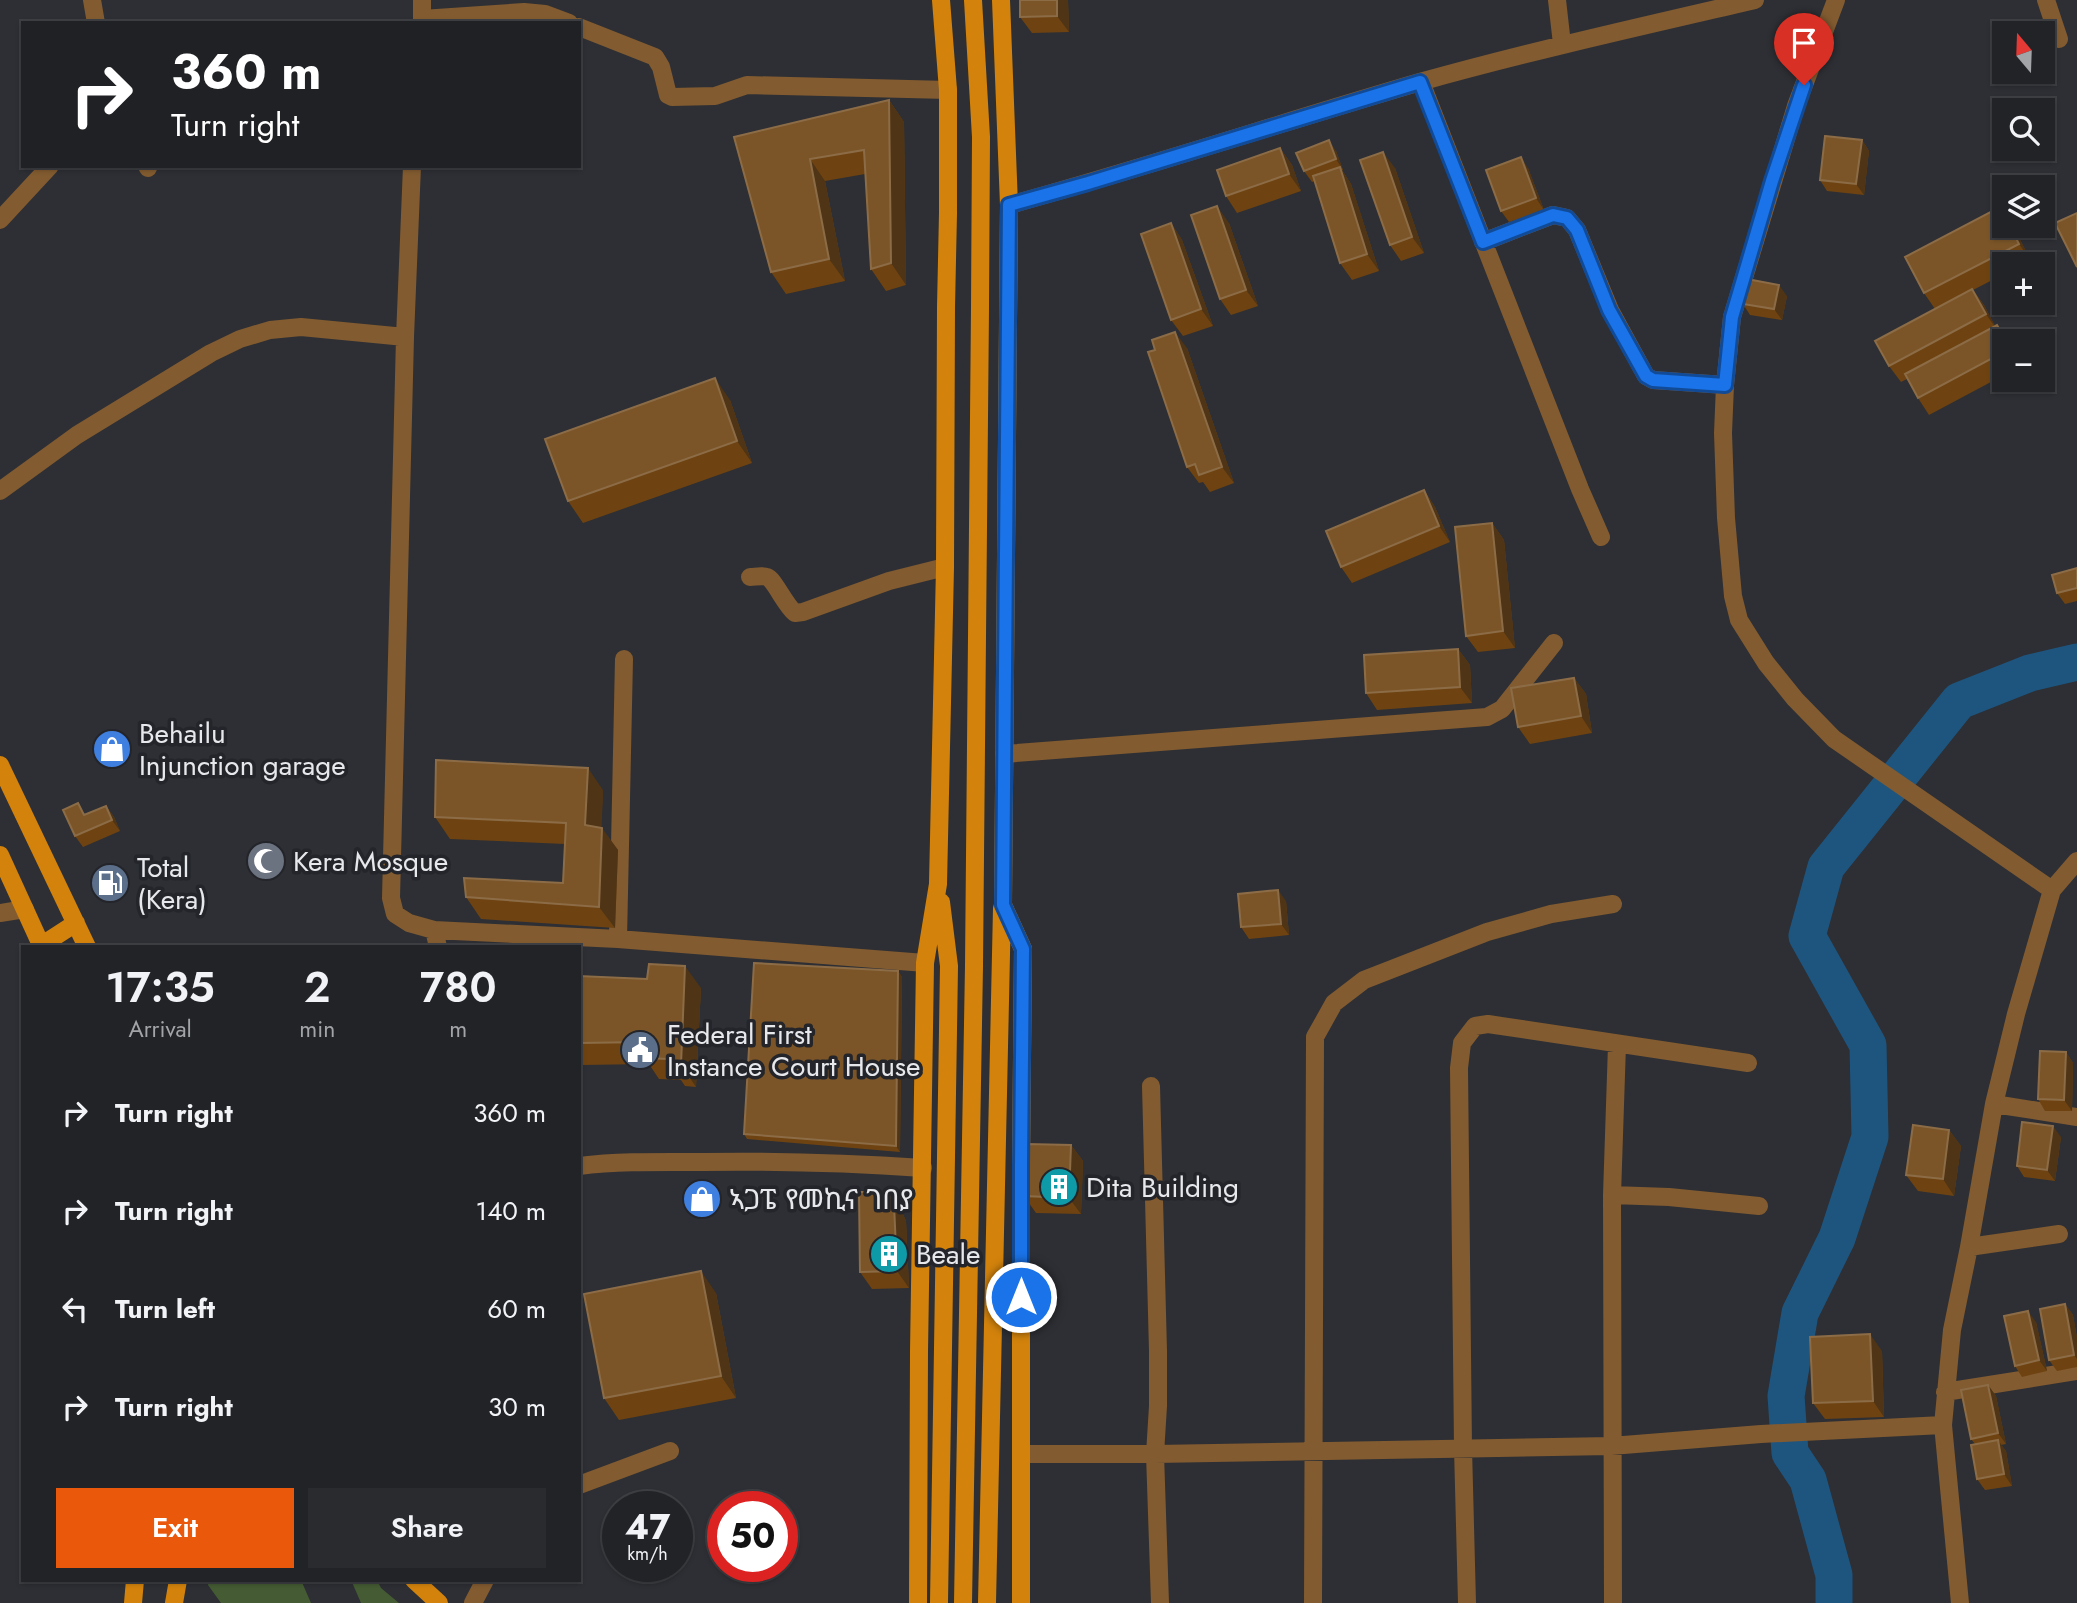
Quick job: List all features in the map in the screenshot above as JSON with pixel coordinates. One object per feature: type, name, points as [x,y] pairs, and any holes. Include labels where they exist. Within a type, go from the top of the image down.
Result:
[{"type":"main road","points":[[939,1603],[949,966],[939,884],[948,213],[948,90],[941,0]]},
{"type":"main road","points":[[963,1603],[974,966],[980,308],[981,137],[973,0]]},
{"type":"main road","points":[[987,1603],[1003,905],[1009,205],[1001,0]]},
{"type":"main road","points":[[0,765],[86,945]]},
{"type":"main road","points":[[0,855],[42,945]]},
{"type":"main road","points":[[916,1598],[925,964],[939,884]]},
{"type":"main road","points":[[1003,905],[1023,949],[1021,1603]]},
{"type":"main road","points":[[43,945],[76,923]]},
{"type":"main road","points":[[133,1603],[135,1582]]},
{"type":"main road","points":[[174,1603],[178,1582]]},
{"type":"main road","points":[[416,1582],[439,1603]]},
{"type":"street","points":[[92,0],[96,21]]},
{"type":"street","points":[[422,0],[422,21],[524,12],[545,14],[564,21]]},
{"type":"street","points":[[1557,0],[1562,44]]},
{"type":"street","points":[[1009,205],[1420,82],[1562,44],[1755,0]]},
{"type":"street","points":[[1836,0],[1797,106],[1732,317],[1723,433],[1726,518],[1733,596],[1739,620],[1766,663],[1795,699],[1834,739],[2052,890]]},
{"type":"street","points":[[2046,0],[2059,39]]},
{"type":"street","points":[[581,28],[655,57],[661,67],[668,95],[672,97],[715,96],[747,85],[948,90]]},
{"type":"street","points":[[1420,82],[1601,537]]},
{"type":"street","points":[[0,220],[48,168]]},
{"type":"street","points":[[412,168],[391,898],[395,914],[436,938],[618,939],[925,964]]},
{"type":"street","points":[[1483,242],[1553,215],[1567,218],[1577,230],[1609,310],[1646,376],[1653,380],[1725,385]]},
{"type":"street","points":[[0,491],[88,428],[211,353],[240,339],[270,330],[301,327],[405,337]]},
{"type":"street","points":[[750,578],[765,576],[771,579],[787,607],[795,613],[889,581],[945,567]]},
{"type":"street","points":[[1004,754],[1487,717],[1502,709],[1554,643]]},
{"type":"street","points":[[618,939],[624,659]]},
{"type":"street","points":[[1960,1603],[1943,1424],[1952,1330],[1994,1104],[2016,1014],[2052,890],[2077,861]]},
{"type":"street","points":[[1313,1603],[1315,1037],[1334,1003],[1364,980],[1487,932],[1551,914],[1613,904]]},
{"type":"street","points":[[0,913],[25,909]]},
{"type":"street","points":[[1468,1603],[1463,1448],[1458,1068],[1462,1043],[1475,1027],[1488,1024],[1748,1063]]},
{"type":"street","points":[[1613,1603],[1612,1195],[1617,1045]]},
{"type":"street","points":[[1151,1086],[1158,1351],[1155,1454],[1160,1603]]},
{"type":"street","points":[[1994,1104],[2077,1117]]},
{"type":"street","points":[[581,1167],[611,1163],[764,1161],[838,1162],[923,1168]]},
{"type":"street","points":[[1612,1195],[1669,1197],[1759,1206]]},
{"type":"street","points":[[1969,1247],[2059,1234]]},
{"type":"street","points":[[1945,1392],[2077,1371]]},
{"type":"street","points":[[1022,1454],[1611,1446],[1943,1424]]},
{"type":"street","points":[[581,1484],[670,1451]]},
{"type":"street","points":[[473,1603],[484,1582]]},
{"type":"green space","points":[[209,1582],[302,1582],[311,1603],[221,1603]]},
{"type":"green space","points":[[352,1582],[378,1582],[381,1588],[399,1603],[361,1603]]},
{"type":"building","points":[[1020,0],[1057,0],[1057,16],[1020,17]]},
{"type":"building","points":[[889,100],[891,263],[871,269],[864,150],[810,159],[829,259],[771,272],[734,137]]},
{"type":"building","points":[[1825,136],[1862,140],[1856,184],[1820,180]]},
{"type":"building","points":[[1329,140],[1336,159],[1304,171],[1296,153]]},
{"type":"building","points":[[1280,148],[1289,174],[1226,196],[1217,170]]},
{"type":"building","points":[[1383,152],[1412,237],[1390,245],[1360,160]]},
{"type":"building","points":[[1521,157],[1536,198],[1501,211],[1486,170]]},
{"type":"building","points":[[1340,167],[1367,254],[1340,263],[1313,176]]},
{"type":"building","points":[[1217,206],[1246,290],[1220,299],[1191,215]]},
{"type":"building","points":[[1992,211],[1992,238],[2016,238],[2019,244],[2003,252],[1992,252],[1992,258],[1924,293],[1905,257]]},
{"type":"building","points":[[2077,213],[2077,267],[2055,223]]},
{"type":"building","points":[[1171,223],[1201,309],[1171,320],[1141,234]]},
{"type":"building","points":[[1747,279],[1779,285],[1774,309],[1743,304]]},
{"type":"building","points":[[1972,289],[1986,314],[1889,366],[1875,341]]},
{"type":"building","points":[[1997,325],[1999,329],[1992,329],[1992,358],[1918,398],[1905,374]]},
{"type":"building","points":[[1175,332],[1222,467],[1199,475],[1195,464],[1187,467],[1148,352],[1155,350],[1152,340]]},
{"type":"building","points":[[715,378],[737,441],[568,501],[545,439]]},
{"type":"building","points":[[1424,490],[1439,526],[1341,567],[1326,531]]},
{"type":"building","points":[[1492,523],[1503,631],[1466,636],[1455,527]]},
{"type":"building","points":[[2077,568],[2077,588],[2057,593],[2052,575]]},
{"type":"building","points":[[1458,649],[1460,687],[1366,693],[1364,655]]},
{"type":"building","points":[[1574,678],[1581,716],[1518,727],[1511,688]]},
{"type":"building","points":[[436,760],[588,768],[585,825],[602,828],[599,907],[466,897],[464,878],[563,883],[566,823],[435,817]]},
{"type":"building","points":[[78,803],[84,815],[106,806],[112,820],[75,836],[63,810]]},
{"type":"building","points":[[1278,890],[1281,924],[1241,927],[1238,894]]},
{"type":"building","points":[[754,963],[898,971],[896,1146],[744,1134]]},
{"type":"building","name":"Federal First Instance Court House","points":[[649,964],[685,966],[681,1065],[669,1064],[669,1059],[644,1058],[645,1042],[581,1043],[581,976],[647,979]]},
{"type":"building","points":[[2040,1051],[2066,1052],[2064,1100],[2038,1099]]},
{"type":"building","points":[[2022,1122],[2053,1126],[2047,1170],[2017,1166]]},
{"type":"building","points":[[1913,1125],[1949,1130],[1943,1179],[1906,1175]]},
{"type":"building","points":[[1026,1144],[1071,1145],[1069,1198],[1024,1196]]},
{"type":"building","points":[[859,1192],[885,1192],[891,1196],[894,1204],[897,1271],[860,1272]]},
{"type":"building","points":[[701,1271],[721,1376],[604,1398],[584,1294]]},
{"type":"building","points":[[2065,1304],[2074,1355],[2049,1360],[2040,1309]]},
{"type":"building","points":[[2028,1311],[2039,1360],[2015,1366],[2004,1316]]},
{"type":"building","points":[[1870,1334],[1873,1401],[1813,1403],[1810,1337]]},
{"type":"building","points":[[1988,1385],[1998,1433],[1971,1439],[1961,1390]]},
{"type":"building","points":[[1998,1440],[2004,1474],[1977,1479],[1971,1445]]},
{"type":"waterway","points":[[1834,1603],[1834,1575],[1808,1480],[1790,1453],[1786,1396],[1800,1313],[1837,1238],[1870,1137],[1868,1045],[1807,936],[1826,867],[1959,701],[2030,673],[2077,662]]},
{"type":"place","name":"Behailu Injunction garage","points":[[112,749]]},
{"type":"place","name":"Kera Mosque","points":[[266,861]]},
{"type":"place","name":"Total (Kera)","points":[[110,883]]},
{"type":"place","name":"Federal First Instance Court House","points":[[640,1050]]},
{"type":"place","name":"Dita Building","points":[[1059,1187]]},
{"type":"place","name":"ኣጋፔ የመኪና ገበያ","points":[[702,1199]]},
{"type":"place","name":"Beale","points":[[889,1254]]},
{"type":"route","points":[[1021,1297],[1023,949],[1003,905],[1009,205],[1420,82],[1483,242],[1553,215],[1567,218],[1577,230],[1609,310],[1646,376],[1653,380],[1725,385],[1732,317],[1772,181],[1804,85]]}]
